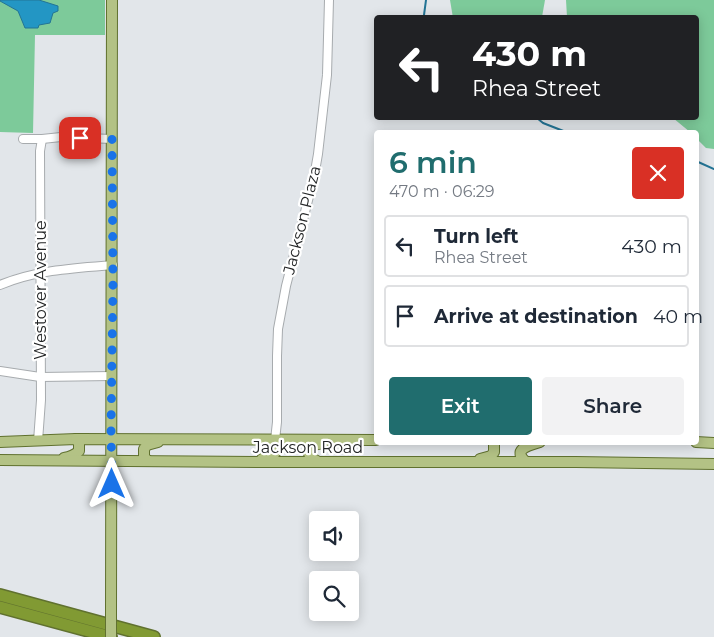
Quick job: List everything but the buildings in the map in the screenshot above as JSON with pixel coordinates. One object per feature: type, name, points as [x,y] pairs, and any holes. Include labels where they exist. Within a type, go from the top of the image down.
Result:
[{"type":"highway","points":[[0,595],[154,637]]},
{"type":"highway","points":[[0,607],[111,637]]},
{"type":"main road","points":[[111,637],[112,0]]},
{"type":"main road","points":[[0,460],[51,460],[71,456],[76,454],[80,448],[76,439]]},
{"type":"main road","name":"Jackson Road","points":[[0,442],[76,439],[374,440]]},
{"type":"main road","points":[[148,461],[144,457],[144,449],[147,445],[179,439]]},
{"type":"main road","points":[[249,461],[266,459],[273,456],[278,447],[275,440]]},
{"type":"main road","points":[[317,461],[310,458],[309,449],[311,447],[338,440]]},
{"type":"main road","points":[[699,442],[714,442]]},
{"type":"main road","points":[[469,462],[491,456],[494,452],[494,445]]},
{"type":"main road","points":[[526,462],[520,452],[522,448],[529,445]]},
{"type":"main road","name":"Jackson Road","points":[[51,460],[714,464]]},
{"type":"street","name":"Jackson Plaza","points":[[275,440],[277,422],[278,329],[286,286],[314,177],[318,154],[327,75],[329,0]]},
{"type":"street","points":[[23,139],[61,137],[112,139]]},
{"type":"street","name":"Westover Avenue","points":[[38,441],[41,400],[40,151],[42,139]]},
{"type":"street","points":[[0,285],[27,275],[113,265]]},
{"type":"street","points":[[0,371],[40,377],[112,376]]},
{"type":"green space","points":[[0,0],[105,0],[105,35],[35,35],[33,133],[0,132]]},
{"type":"green space","points":[[450,0],[545,0],[542,15],[452,15]]},
{"type":"green space","points":[[566,0],[714,0],[714,149],[706,148],[699,141],[699,130],[688,130],[675,120],[699,120],[699,15],[567,15]]},
{"type":"water","points":[[0,0],[39,0],[58,6],[58,11],[53,13],[50,23],[39,25],[38,28],[25,28],[18,11]]},
{"type":"waterway","points":[[424,15],[426,0]]},
{"type":"waterway","points":[[539,120],[561,130]]},
{"type":"waterway","points":[[699,162],[714,169]]},
{"type":"route","points":[[80,138],[112,139],[112,484]]}]
